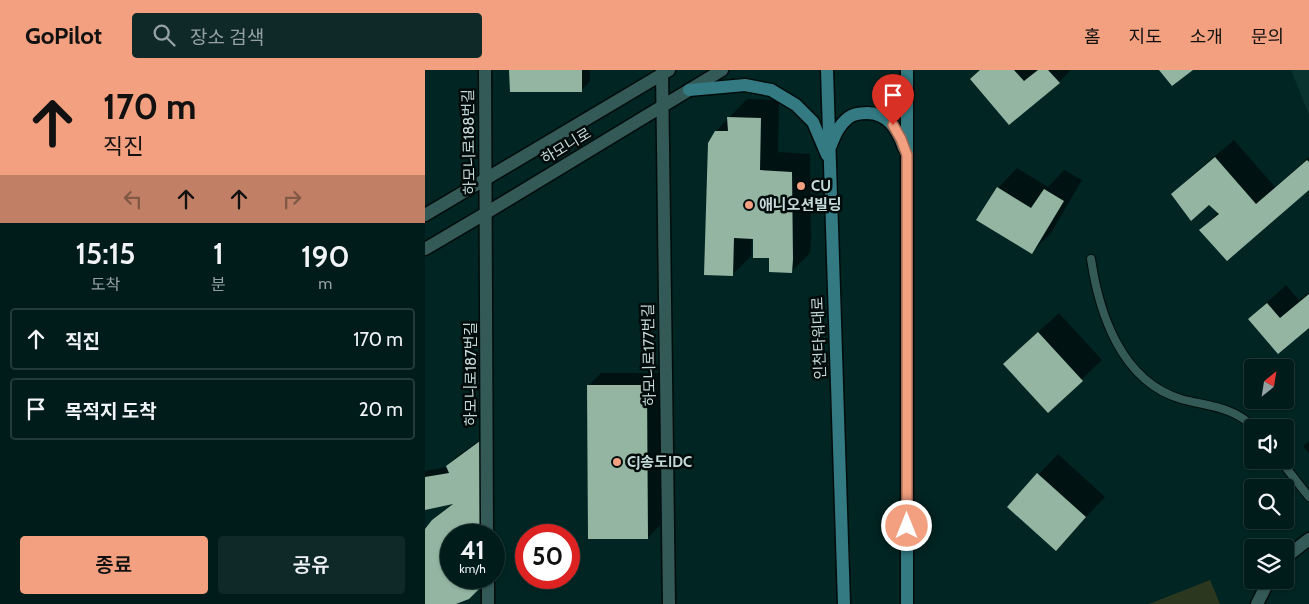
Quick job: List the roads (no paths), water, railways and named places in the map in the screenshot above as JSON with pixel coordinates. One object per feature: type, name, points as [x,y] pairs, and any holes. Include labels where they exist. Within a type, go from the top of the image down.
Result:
[{"type":"main road","name":"인천타워대로","points":[[827,70],[844,604]]},
{"type":"main road","points":[[907,70],[907,604]]},
{"type":"main road","points":[[689,90],[745,85],[771,90],[796,104],[813,122],[830,162]]},
{"type":"main road","points":[[829,149],[837,132],[848,118],[855,114],[869,113],[883,116],[893,125],[907,155]]},
{"type":"street","name":"하모니로188번길","points":[[485,70],[487,213]]},
{"type":"street","name":"하모니로","points":[[425,249],[722,70]]},
{"type":"street","name":"하모니로","points":[[425,215],[665,71]]},
{"type":"street","name":"하모니로177번길","points":[[665,71],[662,106],[669,604]]},
{"type":"street","name":"하모니로187번길","points":[[487,213],[487,524]]},
{"type":"street","points":[[1294,551],[1309,539]]},
{"type":"street","points":[[485,603],[486,589]]},
{"type":"street","points":[[1257,604],[1264,589]]},
{"type":"lane","points":[[1091,259],[1094,279],[1106,322],[1124,355],[1141,374],[1169,394],[1181,399],[1218,406],[1232,412],[1244,421]]},
{"type":"lane","points":[[1287,469],[1309,497]]},
{"type":"place","name":"CU","points":[[801,186]]},
{"type":"place","name":"애니오션빌딩","points":[[749,205]]},
{"type":"place","name":"CJ송도IDC","points":[[617,462]]}]
